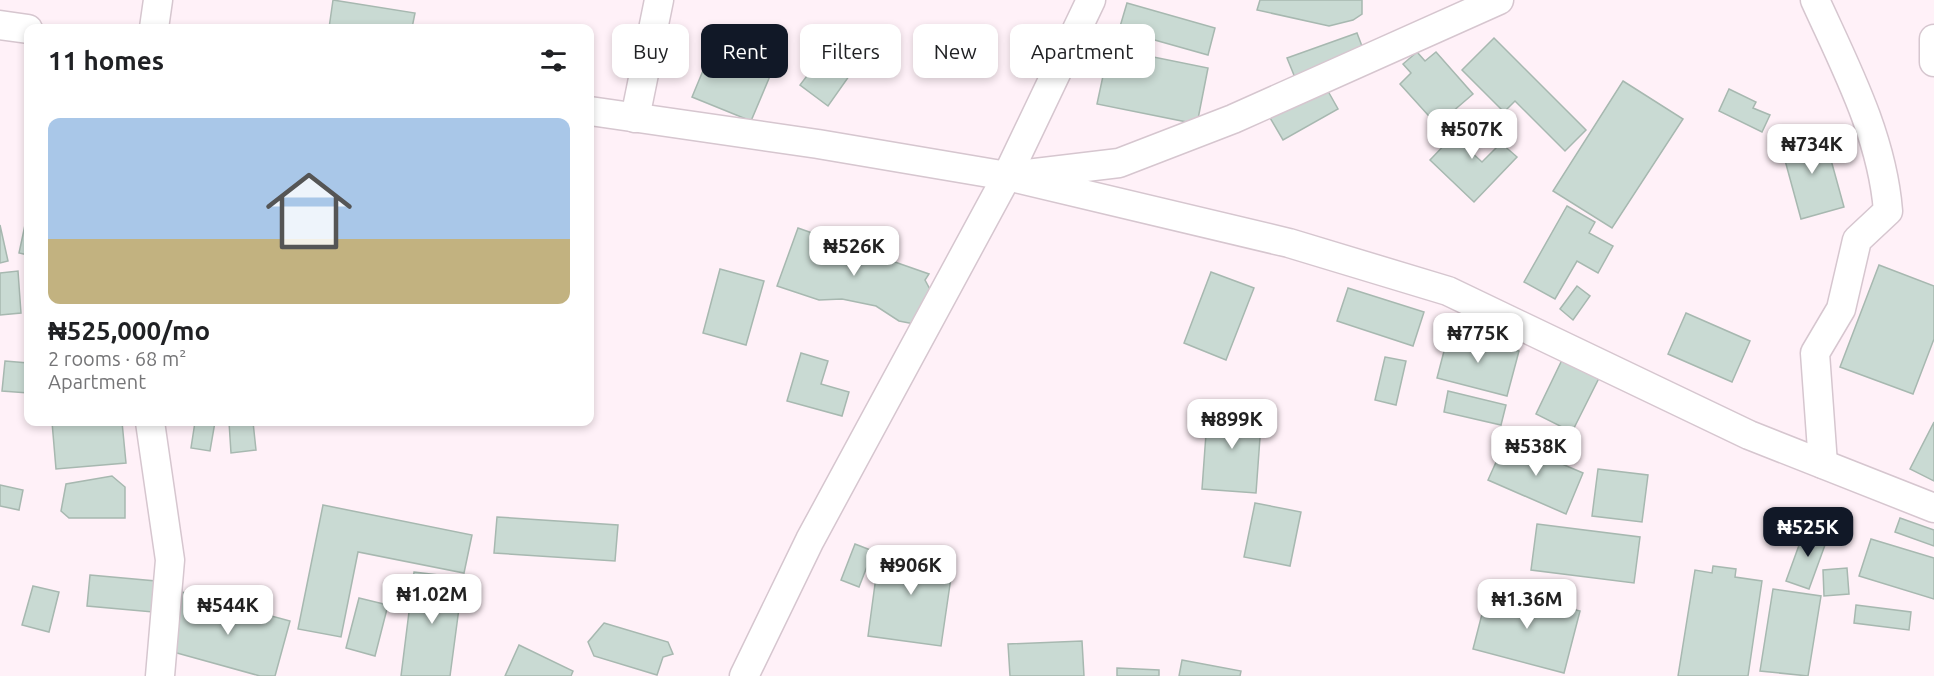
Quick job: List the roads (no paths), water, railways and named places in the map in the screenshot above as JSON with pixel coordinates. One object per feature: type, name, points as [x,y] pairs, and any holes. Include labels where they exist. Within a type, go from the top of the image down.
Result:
[{"type":"street","points":[[155,24],[158,0]]},
{"type":"street","points":[[635,118],[658,0]]},
{"type":"street","points":[[744,676],[810,540],[1007,176],[1092,0]]},
{"type":"street","points":[[1007,176],[1119,163],[1233,119],[1499,0]]},
{"type":"street","points":[[1815,0],[1857,93],[1885,174],[1888,211],[1857,240],[1841,309],[1815,353],[1823,464]]},
{"type":"street","points":[[0,25],[24,28]]},
{"type":"street","points":[[1934,39],[1934,62]]},
{"type":"street","points":[[594,112],[1007,176],[1289,243],[1449,291],[1749,435],[1934,508]]},
{"type":"street","points":[[151,426],[170,560],[160,676]]}]
